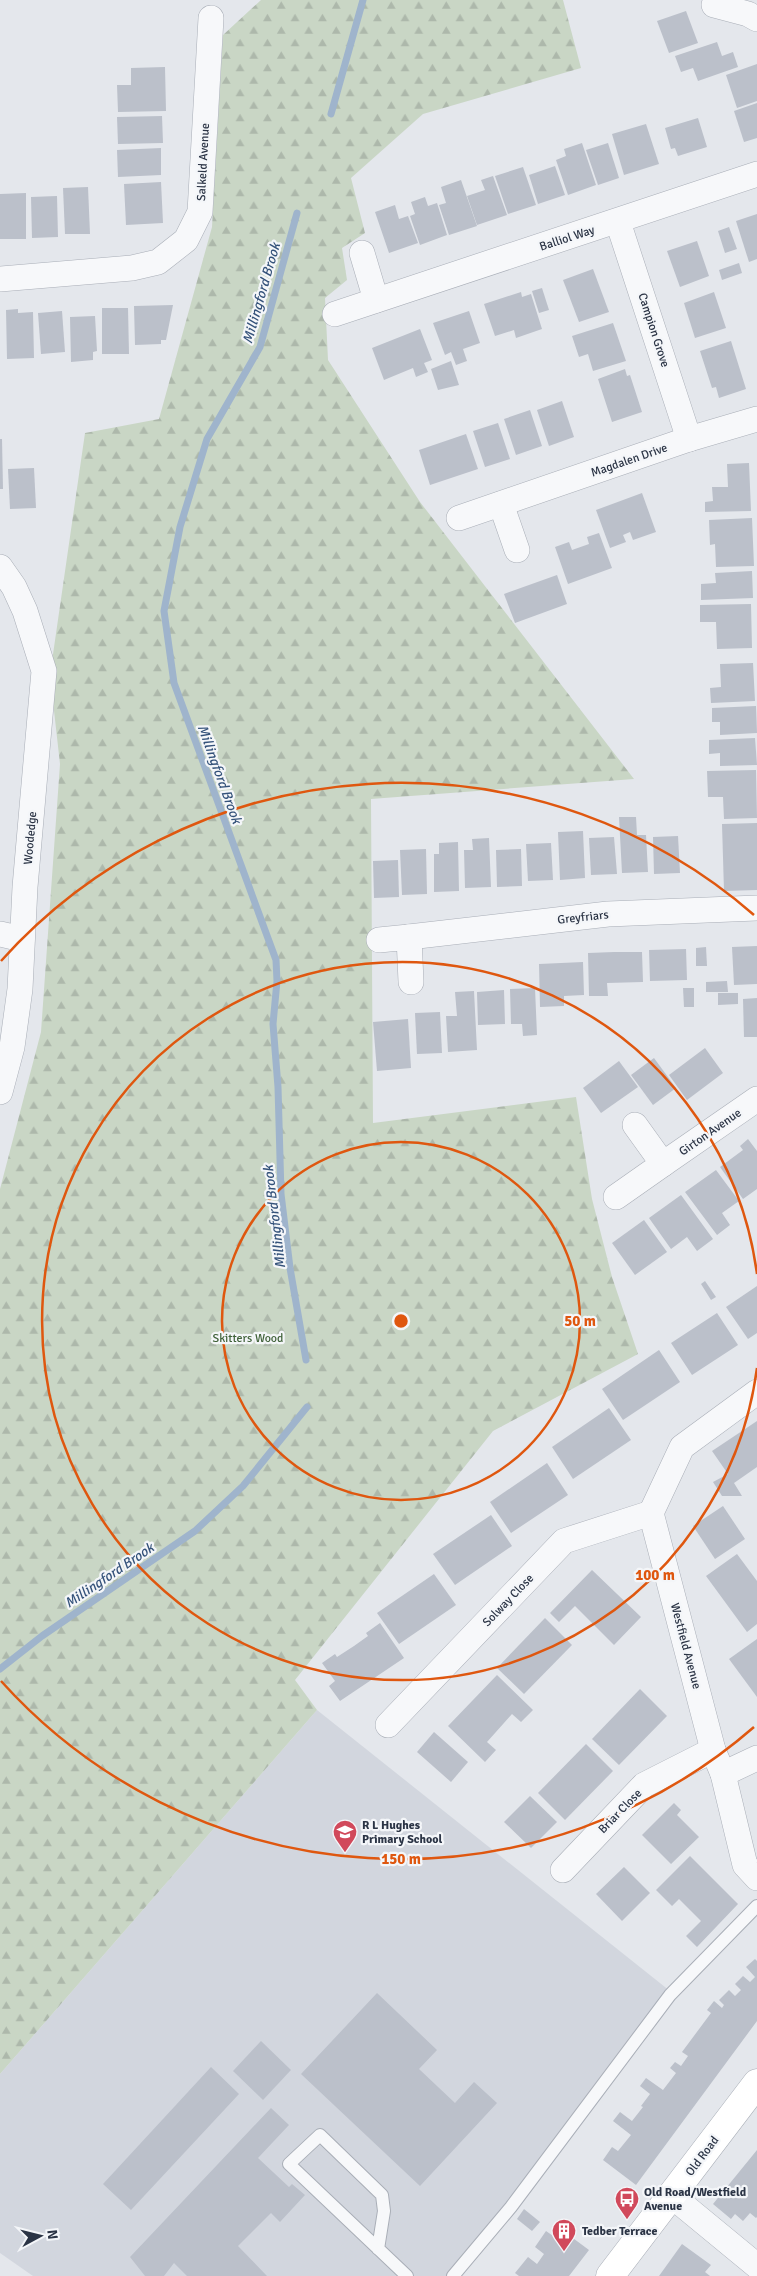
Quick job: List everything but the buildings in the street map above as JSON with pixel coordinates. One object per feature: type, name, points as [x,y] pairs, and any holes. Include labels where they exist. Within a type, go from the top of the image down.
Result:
[{"type":"street","points":[[714,5],[748,14],[757,19]]},
{"type":"street","name":"Salkeld Avenue","points":[[0,279],[132,268],[158,262],[186,240],[200,212],[203,30]]},
{"type":"street","name":"Balliol Way","points":[[335,314],[618,222],[757,174]]},
{"type":"street","name":"Campion Grove","points":[[618,222],[689,439]]},
{"type":"street","points":[[362,253],[376,300]]},
{"type":"street","name":"Magdalen Drive","points":[[459,518],[689,439],[757,419]]},
{"type":"street","points":[[501,504],[517,550]]},
{"type":"street","name":"Woodedge","points":[[0,567],[14,587],[25,611],[44,671],[25,887],[11,936],[20,989],[12,1047],[0,1092]]},
{"type":"street","name":"Greyfriars","points":[[379,940],[608,914],[757,908]]},
{"type":"street","points":[[409,937],[410,982]]},
{"type":"street","name":"Girton Avenue","points":[[616,1197],[757,1099]]},
{"type":"street","points":[[635,1125],[663,1164]]},
{"type":"street","points":[[651,1513],[682,1447],[757,1392]]},
{"type":"street","name":"Solway Close","points":[[388,1726],[564,1541],[651,1513]]},
{"type":"street","name":"Westfield Avenue","points":[[651,1513],[713,1750],[723,1774],[746,1865],[757,1878]]},
{"type":"street","name":"Briar Close","points":[[563,1870],[644,1786],[713,1750]]},
{"type":"street","points":[[723,1774],[757,1758]]},
{"type":"street","name":"Old Road","points":[[610,2276],[757,2083]]},
{"type":"street","points":[[672,2196],[757,2266]]},
{"type":"lane","points":[[453,2276],[511,2207],[670,1995],[757,1906]]},
{"type":"lane","points":[[378,2249],[384,2211],[382,2195],[320,2135],[289,2164],[378,2249],[407,2276]]},
{"type":"shaded area","name":"R L Hughes Primary School","points":[[317,1710],[675,1995],[448,2276],[33,2276],[0,2253],[0,2074]]},
{"type":"green space","name":"Skitters Wood","points":[[261,0],[563,0],[581,68],[423,114],[351,178],[365,233],[342,248],[347,280],[325,298],[328,360],[420,502],[634,779],[371,799],[373,1123],[576,1097],[592,1199],[612,1277],[638,1354],[493,1431],[295,1680],[317,1710],[0,2074],[0,1189],[41,1032],[60,764],[50,675],[85,433],[159,419],[212,227],[223,35]]},
{"type":"waterway","name":"Millingford Brook","points":[[331,114],[363,0]]},
{"type":"waterway","name":"Millingford Brook","points":[[297,213],[260,347],[207,439],[180,527],[164,611],[174,683],[276,960],[277,981],[273,1024],[278,1087],[281,1194],[290,1268],[306,1360]]},
{"type":"waterway","name":"Millingford Brook","points":[[0,1669],[42,1636],[195,1531],[243,1486],[307,1407]]},
{"type":"place","name":"R L Hughes Primary School","points":[[345,1853]]},
{"type":"place","name":"Old Road/Westfield Avenue","points":[[627,2220]]},
{"type":"place","name":"Tedber Terrace","points":[[564,2252]]}]
